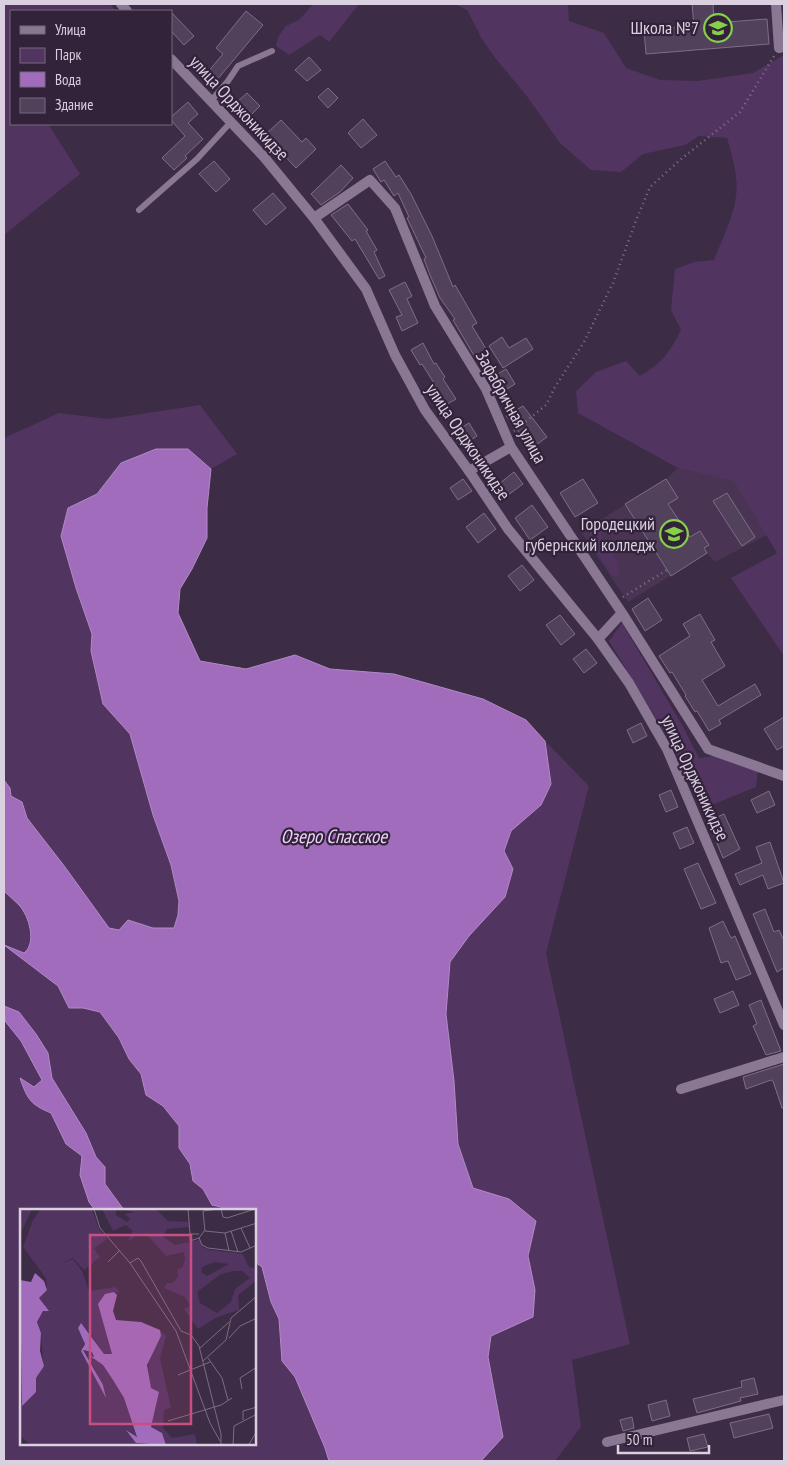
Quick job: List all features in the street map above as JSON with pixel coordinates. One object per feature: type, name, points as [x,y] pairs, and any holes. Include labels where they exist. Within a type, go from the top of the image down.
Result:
[{"type":"street","points":[[776,4],[782,47]]},
{"type":"street","name":"улица Орджоникидзе","points":[[172,61],[264,157],[314,218],[366,289],[395,356],[425,410],[508,529],[598,639],[629,683],[667,749],[784,1025]]},
{"type":"street","name":"Зафабричная улица","points":[[314,218],[370,180],[395,208],[435,306],[486,389],[509,442],[622,612],[708,749],[784,776]]},
{"type":"street","points":[[469,471],[509,442]]},
{"type":"street","points":[[598,639],[622,612]]},
{"type":"street","points":[[681,1089],[784,1057]]},
{"type":"street","points":[[607,1442],[784,1400]]},
{"type":"lane","points":[[211,101],[228,82],[238,66],[272,51]]},
{"type":"lane","points":[[140,210],[197,159],[230,123]]},
{"type":"path","points":[[509,442],[546,405],[555,387],[584,342],[613,283],[650,187],[680,160],[740,112],[782,47]]},
{"type":"path","points":[[615,602],[667,570]]},
{"type":"shaded area","name":"Городецкий губернский колледж","points":[[678,468],[734,480],[767,535],[715,562],[707,553],[628,602],[581,532],[666,479]]},
{"type":"green space","points":[[4,4],[110,4],[115,10],[10,10],[10,125],[49,125],[80,174],[4,235]]},
{"type":"green space","points":[[313,4],[359,4],[329,42],[320,35],[289,55],[276,46],[278,37],[286,26],[299,20]]},
{"type":"green space","points":[[455,4],[568,4],[569,21],[604,33],[626,68],[660,80],[697,81],[753,73],[784,55],[784,656],[731,578],[777,553],[734,481],[678,468],[578,413],[576,391],[596,372],[626,361],[640,376],[660,362],[677,338],[681,330],[671,310],[675,269],[694,262],[714,260],[735,204],[736,175],[727,138],[699,136],[685,145],[643,154],[621,172],[591,170],[560,143],[526,95],[482,39],[467,10]]},
{"type":"green space","points":[[200,405],[237,454],[211,469],[188,449],[121,463],[97,494],[68,508],[61,536],[92,634],[91,651],[103,704],[130,734],[153,815],[171,865],[179,901],[178,915],[174,928],[153,928],[128,920],[119,931],[109,928],[27,818],[22,802],[11,796],[10,788],[4,780],[4,438],[59,413],[108,419]]},
{"type":"green space","points":[[606,521],[611,523],[612,532],[601,532],[601,539],[615,555],[619,571],[618,576],[612,576],[590,541],[591,530]]},
{"type":"green space","points":[[622,623],[682,725],[699,758],[713,756],[758,771],[756,787],[702,809],[677,753],[609,641]]},
{"type":"green space","points":[[545,741],[589,786],[546,953],[630,1344],[572,1360],[581,1427],[555,1461],[481,1461],[503,1437],[488,1357],[491,1336],[535,1290],[528,1256],[536,1221],[509,1199],[473,1188],[458,1144],[454,1081],[446,1014],[450,962],[513,869],[504,851],[511,831],[541,805],[551,784]]},
{"type":"green space","points":[[4,891],[21,906],[32,934],[29,949],[24,953],[7,946],[58,986],[69,1008],[83,1008],[100,1012],[119,1038],[129,1059],[141,1074],[146,1095],[163,1106],[179,1126],[179,1148],[190,1164],[193,1181],[203,1189],[212,1205],[223,1209],[123,1209],[105,1184],[105,1167],[96,1157],[86,1133],[52,1078],[48,1053],[19,1012],[4,1006]]},
{"type":"green space","points":[[4,1018],[21,1041],[42,1080],[34,1087],[21,1079],[37,1107],[51,1113],[66,1144],[83,1156],[83,1184],[87,1197],[94,1209],[20,1209],[20,1445],[256,1445],[256,1263],[262,1267],[271,1302],[279,1319],[282,1361],[295,1377],[329,1461],[4,1461]]},
{"type":"water","name":"Озеро Спасское","points":[[156,449],[188,449],[211,469],[207,508],[207,538],[180,589],[178,613],[200,661],[246,669],[295,655],[330,669],[394,674],[483,699],[526,720],[545,741],[551,784],[541,805],[511,831],[504,851],[513,869],[505,897],[469,936],[450,962],[446,1014],[454,1081],[458,1144],[473,1188],[509,1199],[536,1221],[528,1256],[535,1290],[533,1317],[491,1336],[488,1357],[503,1437],[481,1461],[329,1461],[295,1377],[282,1361],[279,1319],[271,1302],[262,1267],[256,1263],[256,1209],[223,1209],[212,1205],[203,1189],[193,1181],[190,1164],[179,1148],[179,1126],[163,1106],[146,1095],[141,1074],[129,1059],[119,1038],[100,1012],[83,1008],[69,1008],[58,986],[4,945],[24,953],[28,949],[31,936],[23,910],[4,891],[4,780],[10,788],[11,796],[22,802],[27,818],[109,928],[119,930],[128,920],[153,928],[174,928],[178,915],[179,901],[171,865],[153,815],[130,734],[103,704],[91,651],[92,634],[61,536],[68,508],[97,494],[121,463]]},
{"type":"water","points":[[4,1006],[19,1012],[48,1053],[52,1078],[86,1133],[96,1157],[105,1167],[105,1184],[123,1209],[94,1209],[89,1202],[80,1175],[82,1156],[66,1144],[51,1113],[34,1104],[25,1091],[20,1078],[34,1087],[42,1080],[21,1041],[5,1021]]},
{"type":"building","name":"Школа №7","points":[[692,4],[713,4],[714,23],[767,19],[769,44],[646,54],[644,30],[694,26]]},
{"type":"building","points":[[246,11],[263,25],[216,81],[207,73],[223,54],[216,48]]},
{"type":"building","points":[[172,13],[194,36],[184,45],[172,32]]},
{"type":"building","points":[[309,57],[321,70],[307,81],[295,70]]},
{"type":"building","points":[[328,88],[338,98],[328,108],[318,97]]},
{"type":"building","points":[[247,93],[260,106],[250,116],[237,102]]},
{"type":"building","points":[[188,102],[198,114],[188,123],[203,139],[185,156],[187,158],[174,170],[162,158],[185,136],[172,121],[172,116]]},
{"type":"building","points":[[363,119],[377,135],[361,148],[348,133]]},
{"type":"building","points":[[281,120],[302,142],[306,138],[316,149],[296,168],[265,135]]},
{"type":"building","points":[[214,161],[230,179],[216,192],[199,174]]},
{"type":"building","points":[[385,161],[396,177],[399,175],[411,194],[432,236],[453,287],[455,285],[477,323],[472,326],[488,352],[476,359],[453,320],[455,319],[440,298],[424,259],[426,258],[407,218],[409,217],[398,193],[394,196],[384,180],[381,182],[373,169]]},
{"type":"building","points":[[341,165],[353,178],[340,192],[321,205],[311,194]]},
{"type":"building","points":[[273,193],[286,208],[266,225],[253,210]]},
{"type":"building","points":[[348,204],[368,230],[366,231],[377,250],[374,252],[385,276],[379,279],[355,239],[352,241],[331,215]]},
{"type":"building","points":[[405,282],[412,296],[407,299],[418,323],[402,331],[396,317],[402,315],[389,290]]},
{"type":"building","points":[[502,337],[509,348],[526,338],[533,349],[503,368],[489,346]]},
{"type":"building","points":[[423,343],[434,364],[436,363],[445,377],[443,379],[456,399],[444,406],[436,393],[439,391],[411,350]]},
{"type":"building","points":[[506,369],[515,384],[499,394],[489,379]]},
{"type":"building","points":[[523,406],[547,437],[532,448],[506,416]]},
{"type":"building","points":[[469,423],[477,436],[465,444],[456,431]]},
{"type":"building","points":[[514,472],[523,484],[504,498],[495,487]]},
{"type":"building","points":[[463,479],[472,491],[458,500],[450,488]]},
{"type":"building","points":[[583,479],[598,503],[575,517],[560,493]]},
{"type":"building","points":[[666,479],[678,498],[668,504],[690,537],[700,531],[709,545],[704,548],[707,553],[671,576],[625,504]]},
{"type":"building","points":[[727,493],[755,537],[742,546],[713,501]]},
{"type":"building","points":[[532,505],[548,527],[530,540],[515,518]]},
{"type":"building","points":[[484,513],[496,529],[478,543],[466,527]]},
{"type":"building","points":[[522,565],[534,580],[520,591],[508,576]]},
{"type":"building","points":[[648,598],[662,620],[645,631],[632,609]]},
{"type":"building","points":[[700,614],[715,640],[711,642],[725,666],[702,680],[718,706],[755,684],[761,695],[719,720],[721,724],[709,731],[697,711],[695,712],[672,672],[670,673],[659,656],[690,636],[683,624]]},
{"type":"building","points":[[560,615],[575,634],[561,645],[546,625]]},
{"type":"building","points":[[586,649],[597,663],[584,673],[573,659]]},
{"type":"building","points":[[784,717],[784,746],[777,750],[764,729]]},
{"type":"building","points":[[641,723],[647,736],[633,743],[627,730]]},
{"type":"building","points":[[671,790],[678,807],[666,812],[659,795]]},
{"type":"building","points":[[769,791],[775,805],[757,813],[751,800]]},
{"type":"building","points":[[724,814],[740,849],[723,858],[708,821]]},
{"type":"building","points":[[687,827],[694,843],[680,849],[673,833]]},
{"type":"building","points":[[770,842],[784,883],[768,889],[763,875],[740,885],[735,874],[762,863],[756,847]]},
{"type":"building","points":[[698,863],[716,903],[701,909],[684,869]]},
{"type":"building","points":[[765,909],[774,932],[779,930],[784,941],[784,968],[777,972],[753,914]]},
{"type":"building","points":[[723,921],[731,938],[735,936],[751,974],[736,980],[728,961],[721,963],[709,928]]},
{"type":"building","points":[[733,991],[739,1005],[720,1013],[714,999]]},
{"type":"building","points":[[761,1000],[781,1051],[766,1055],[753,1026],[757,1024],[749,1005]]},
{"type":"building","points":[[784,1064],[784,1108],[782,1108],[771,1080],[746,1089],[743,1077]]},
{"type":"building","points":[[754,1378],[758,1394],[740,1398],[741,1401],[697,1413],[693,1399],[742,1387],[741,1381]]},
{"type":"building","points":[[666,1400],[670,1416],[652,1421],[648,1405]]},
{"type":"building","points":[[769,1414],[773,1428],[734,1438],[730,1423]]},
{"type":"building","points":[[632,1417],[634,1428],[623,1431],[620,1420]]},
{"type":"building","points":[[704,1434],[708,1447],[690,1451],[687,1438]]},
{"type":"place","name":"Школа №7","points":[[718,28]]},
{"type":"place","name":"Городецкий губернский колледж","points":[[674,534]]}]
